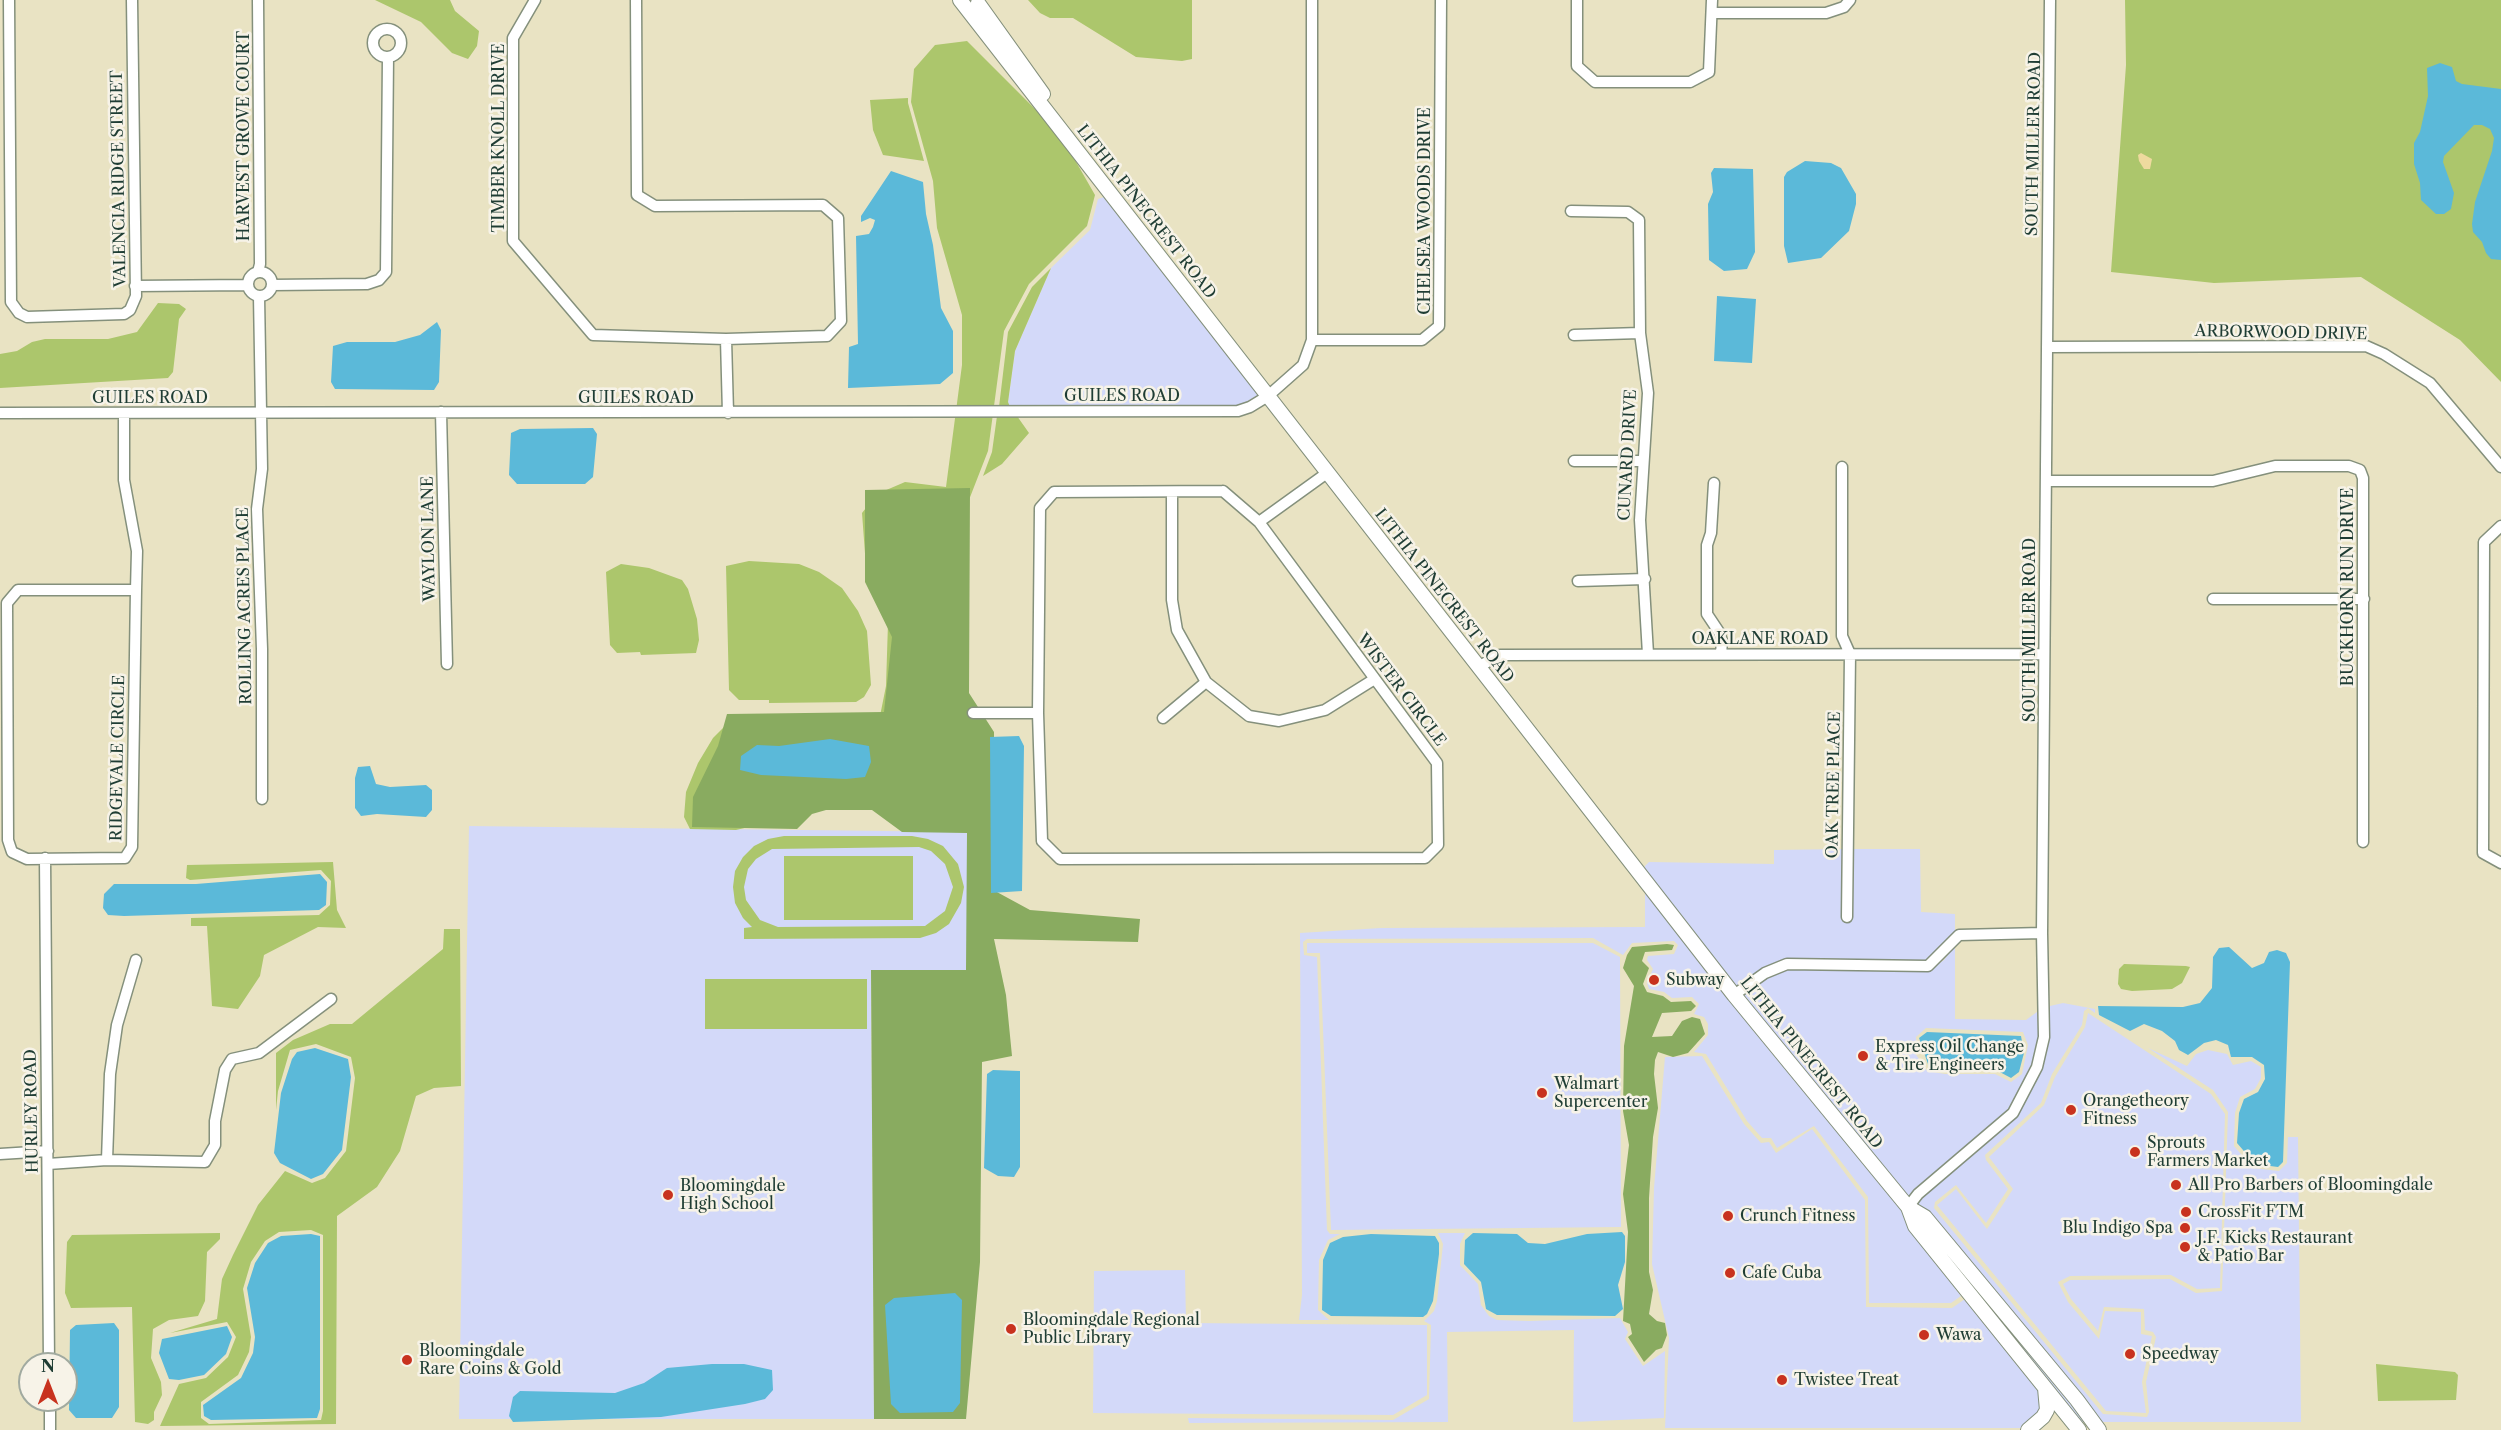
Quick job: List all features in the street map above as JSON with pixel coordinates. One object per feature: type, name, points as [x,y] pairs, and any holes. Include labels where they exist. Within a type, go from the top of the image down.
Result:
[{"type":"main road","name":"LITHIA PINECREST ROAD","points":[[969,2],[1055,123],[1734,995],[1908,1207],[1924,1217],[2077,1400],[2098,1430]]},
{"type":"main road","name":"LITHIA PINECREST ROAD","points":[[1908,1207],[1914,1226],[2079,1430]]},
{"type":"main road","points":[[2028,1430],[2043,1417],[2046,1410],[2045,1388]]},
{"type":"street","name":"VALENCIA RIDGE STREET","points":[[9,0],[5,94],[11,302],[14,308],[27,317],[124,314],[130,310],[133,303],[135,286],[132,0]]},
{"type":"street","name":"HARVEST GROVE COURT","points":[[258,0],[260,264],[258,272]]},
{"type":"street","name":"TIMBER KNOLL DRIVE","points":[[535,0],[513,38],[513,241],[593,335],[726,339],[827,336],[842,321],[838,218],[823,205],[655,206],[637,195],[636,0]]},
{"type":"street","points":[[1268,396],[1303,365],[1312,340],[1312,0]]},
{"type":"street","name":"CHELSEA WOODS DRIVE","points":[[1312,340],[1422,340],[1439,326],[1441,0]]},
{"type":"street","points":[[1577,0],[1577,66],[1595,82],[1690,82],[1709,72],[1712,0]]},
{"type":"street","points":[[1713,13],[1826,13],[1844,7],[1850,0]]},
{"type":"street","name":"SOUTH MILLER ROAD","points":[[1908,1207],[1918,1194],[2001,1125],[2024,1096],[2037,1067],[2044,1037],[2046,1008],[2042,933],[2050,0]]},
{"type":"street","points":[[272,285],[367,284],[379,280],[386,272],[388,57]]},
{"type":"street","name":"CUNARD DRIVE","points":[[1571,211],[1628,212],[1638,220],[1640,333],[1648,393],[1640,520],[1648,654]]},
{"type":"street","points":[[258,272],[268,275],[272,285],[269,292],[259,296],[252,292],[248,285],[251,276],[258,272]]},
{"type":"street","points":[[135,286],[248,285]]},
{"type":"street","points":[[259,296],[262,414]]},
{"type":"street","points":[[1574,335],[1640,333]]},
{"type":"street","points":[[726,339],[728,412]]},
{"type":"street","name":"ARBORWOOD DRIVE","points":[[2047,347],[2366,346],[2385,354],[2436,388],[2501,467]]},
{"type":"street","name":"GUILES ROAD","points":[[0,413],[1238,411],[1268,396]]},
{"type":"street","name":"WAYLON LANE","points":[[441,412],[447,664]]},
{"type":"street","name":"RIDGEVALE CIRCLE","points":[[124,413],[124,480],[135,536],[136,590],[132,847],[125,858],[27,859],[12,852],[8,840],[7,603],[18,590],[136,590]]},
{"type":"street","name":"ROLLING ACRES PLACE","points":[[262,414],[262,469],[257,509],[262,649],[262,799]]},
{"type":"street","points":[[1574,461],[1643,461]]},
{"type":"street","name":"BUCKHORN RUN DRIVE","points":[[2046,481],[2213,481],[2275,466],[2349,466],[2360,470],[2363,478],[2364,599],[2363,842]]},
{"type":"street","name":"OAK TREE PLACE","points":[[1842,467],[1842,636],[1850,654],[1847,916]]},
{"type":"street","points":[[1259,522],[1327,473]]},
{"type":"street","points":[[1714,483],[1711,533],[1707,545],[1707,614],[1719,632],[1722,641],[1721,654]]},
{"type":"street","name":"WISTER CIRCLE","points":[[1223,491],[1259,522],[1437,764],[1438,845],[1425,858],[1060,859],[1042,841],[1038,713],[1040,508],[1054,492],[1172,492],[1223,491]]},
{"type":"street","points":[[1172,492],[1172,600],[1177,630],[1206,682],[1249,716],[1279,721],[1325,710],[1373,680]]},
{"type":"street","points":[[2501,526],[2484,542],[2483,853],[2501,863]]},
{"type":"street","points":[[1578,581],[1645,579]]},
{"type":"street","points":[[2213,599],[2364,599]]},
{"type":"street","name":"OAKLANE ROAD","points":[[1478,667],[1500,655],[2044,654]]},
{"type":"street","points":[[1163,718],[1206,682]]},
{"type":"street","points":[[973,713],[1038,713]]},
{"type":"street","name":"HURLEY ROAD","points":[[45,858],[50,1352]]},
{"type":"street","points":[[1734,995],[1765,973],[1787,964],[1928,966],[1959,935],[2042,933]]},
{"type":"street","points":[[107,1160],[110,1074],[117,1025],[136,960]]},
{"type":"street","points":[[48,1164],[107,1160],[205,1162],[215,1145],[215,1121],[225,1070],[231,1059],[259,1053],[331,999]]},
{"type":"street","points":[[0,1154],[48,1150]]},
{"type":"street","points":[[50,1412],[50,1430]]},
{"type":"shaded area","points":[[1107,196],[1261,394],[1238,406],[1010,407],[1008,403],[1015,351],[1051,268],[1090,230],[1098,199]]},
{"type":"shaded area","name":"Bloomingdale High School","points":[[469,826],[967,832],[967,970],[871,971],[874,1419],[459,1419]]},
{"type":"shaded area","points":[[1844,849],[1843,921],[1851,921],[1852,849],[1920,849],[1921,912],[1955,914],[1955,932],[1938,952],[1927,961],[1787,959],[1763,968],[1734,989],[1645,873],[1645,866],[1649,862],[1774,864],[1774,850]]},
{"type":"shaded area","points":[[1645,888],[1903,1207],[1911,1229],[1961,1296],[1951,1303],[1869,1303],[1868,1197],[1814,1126],[1777,1148],[1771,1138],[1762,1138],[1747,1121],[1706,1054],[1694,1052],[1708,1035],[1708,1024],[1704,1017],[1694,1014],[1699,1004],[1692,997],[1672,998],[1664,992],[1649,989],[1647,983],[1653,969],[1647,960],[1648,956],[1674,954],[1678,945],[1674,941],[1632,943],[1623,955],[1593,938],[1307,939],[1303,942],[1304,955],[1317,957],[1327,1230],[1330,1234],[1340,1234],[1328,1240],[1319,1260],[1318,1310],[1329,1320],[1299,1320],[1302,1295],[1300,933],[1381,928],[1645,927]]},
{"type":"shaded area","points":[[1307,943],[1593,943],[1620,957],[1621,1227],[1331,1230],[1320,953],[1307,953]]},
{"type":"shaded area","points":[[1955,945],[1955,1019],[2026,1020],[2041,1009],[2039,1036],[2033,1066],[2010,1109],[1908,1200],[1740,997],[1767,978],[1787,969],[1928,971],[1944,960]],"holes":[[[1926,1028],[2023,1032],[2028,1045],[2022,1074],[2011,1082],[1995,1074],[1945,1074],[1927,1071],[1913,1050],[1917,1047],[1916,1037]]]},
{"type":"shaded area","points":[[2063,1003],[2095,1009],[2095,1013],[2088,1008],[2084,1011],[2082,1025],[2052,1074],[2041,1103],[1985,1155],[1986,1160],[2008,1189],[1986,1223],[1956,1185],[1935,1202],[1934,1208],[2103,1414],[2147,1417],[2149,1412],[2146,1382],[2156,1337],[2153,1332],[2145,1330],[2144,1309],[2104,1307],[2098,1331],[2071,1299],[2063,1284],[2070,1280],[2170,1279],[2196,1293],[2222,1291],[2228,1112],[2213,1090],[2148,1048],[2187,1066],[2196,1054],[2208,1050],[2227,1054],[2233,1065],[2251,1061],[2261,1067],[2261,1078],[2255,1089],[2240,1097],[2235,1113],[2234,1146],[2253,1168],[2279,1171],[2287,1163],[2288,1137],[2298,1137],[2301,1422],[2098,1422],[1915,1206],[1921,1197],[2017,1115],[2042,1068],[2048,1037],[2050,1006]]},
{"type":"shaded area","points":[[2088,1013],[2211,1094],[2225,1114],[2220,1288],[2197,1289],[2171,1275],[2070,1276],[2058,1282],[2068,1302],[2099,1339],[2105,1311],[2141,1312],[2141,1334],[2152,1336],[2142,1382],[2146,1413],[2106,1411],[1937,1205],[1956,1189],[1987,1229],[2013,1189],[1989,1157],[2044,1105],[2055,1077],[2085,1027]]},
{"type":"shaded area","points":[[1702,1056],[1744,1124],[1761,1143],[1769,1142],[1776,1153],[1812,1129],[1865,1200],[1866,1307],[1952,1308],[1965,1299],[2043,1395],[2044,1408],[2027,1428],[1665,1428],[1669,1338],[1652,1264],[1654,1188],[1665,1057]]},
{"type":"shaded area","points":[[1922,1221],[2087,1422],[2078,1422],[1918,1223]]},
{"type":"shaded area","points":[[1438,1233],[1465,1233],[1460,1244],[1460,1265],[1478,1284],[1481,1305],[1489,1316],[1497,1320],[1529,1321],[1620,1318],[1628,1332],[1625,1339],[1643,1366],[1665,1351],[1664,1418],[1573,1422],[1574,1330],[1447,1332],[1448,1422],[1189,1423],[1188,1418],[1393,1420],[1429,1399],[1431,1325],[1424,1321],[1434,1311],[1437,1301],[1443,1244]]},
{"type":"shaded area","points":[[1185,1270],[1186,1323],[1427,1325],[1427,1395],[1393,1415],[1093,1413],[1094,1271]]},
{"type":"green space","points":[[375,0],[450,0],[455,11],[479,31],[477,46],[468,59],[452,53],[421,22]]},
{"type":"green space","points":[[1028,0],[1192,0],[1192,59],[1182,61],[1136,57],[1073,18],[1050,18],[1040,13]]},
{"type":"green space","points":[[2125,0],[2501,0],[2501,382],[2460,340],[2361,277],[2214,283],[2111,272],[2126,65]]},
{"type":"green space","points":[[967,41],[1043,117],[1075,160],[1095,195],[1087,226],[1029,284],[1004,331],[988,451],[851,803],[736,830],[690,829],[684,817],[686,792],[698,763],[713,738],[729,722],[880,716],[886,686],[888,623],[866,567],[862,513],[877,494],[905,482],[946,487],[962,365],[962,315],[937,228],[933,181],[911,102],[914,69],[935,45]]},
{"type":"green space","points":[[908,98],[924,161],[883,155],[873,130],[870,100]]},
{"type":"green space","points":[[1051,268],[1015,351],[1008,402],[1010,407],[999,407],[1008,332],[1032,287]]},
{"type":"green space","points":[[158,303],[179,304],[186,309],[179,319],[173,372],[168,378],[0,388],[0,354],[17,351],[32,342],[45,339],[108,339],[137,332]]},
{"type":"green space","points":[[997,416],[1017,416],[1029,433],[1002,464],[983,476],[992,452]]},
{"type":"green space","points":[[970,488],[969,693],[994,732],[995,891],[1030,910],[1140,919],[1138,942],[994,939],[1006,995],[1012,1056],[982,1062],[980,1262],[966,1419],[874,1419],[871,970],[966,970],[967,833],[902,832],[872,810],[826,810],[812,814],[797,829],[692,827],[693,797],[718,746],[727,714],[884,712],[892,637],[865,582],[865,490]]},
{"type":"green space","points":[[749,561],[799,564],[819,572],[842,588],[858,611],[867,631],[871,685],[864,697],[856,702],[769,703],[769,700],[739,700],[729,690],[726,566]]},
{"type":"green space","points":[[621,564],[649,568],[682,580],[688,589],[697,619],[699,640],[696,653],[641,655],[640,652],[617,653],[610,645],[606,572]]},
{"type":"green space","points":[[784,836],[912,836],[928,839],[943,846],[958,864],[964,887],[961,903],[949,924],[936,933],[920,938],[744,939],[744,928],[752,927],[743,918],[735,903],[733,887],[735,871],[743,857],[754,846],[768,839]],"holes":[[[919,847],[931,851],[945,864],[953,887],[945,911],[925,926],[778,927],[760,920],[746,900],[744,887],[748,869],[756,859],[772,849]]]},
{"type":"green space","points":[[784,856],[913,856],[913,920],[784,920]]},
{"type":"green space","points":[[333,862],[337,910],[346,928],[318,927],[264,955],[260,976],[238,1009],[212,1006],[207,926],[191,926],[191,918],[319,915],[330,905],[331,881],[321,870],[190,880],[186,878],[187,865]]},
{"type":"green space","points":[[444,929],[460,929],[461,1086],[434,1088],[416,1096],[400,1151],[377,1187],[337,1216],[336,1424],[160,1426],[179,1384],[206,1378],[228,1357],[236,1337],[227,1322],[170,1333],[217,1319],[222,1279],[233,1255],[258,1205],[285,1171],[312,1183],[325,1178],[346,1151],[355,1078],[351,1057],[316,1044],[290,1050],[278,1091],[276,1110],[276,1053],[293,1040],[330,1024],[352,1024],[443,949]],"holes":[[[311,1230],[323,1235],[323,1411],[321,1420],[209,1424],[201,1418],[201,1402],[238,1375],[249,1352],[251,1337],[243,1289],[251,1262],[265,1241],[279,1232]]]},
{"type":"green space","points":[[1674,945],[1672,950],[1645,952],[1642,961],[1649,968],[1643,984],[1647,992],[1663,996],[1671,1002],[1691,1001],[1696,1006],[1691,1011],[1662,1013],[1652,1037],[1672,1036],[1682,1021],[1692,1017],[1700,1019],[1705,1034],[1688,1053],[1673,1057],[1658,1052],[1655,1060],[1654,1074],[1658,1108],[1653,1137],[1649,1198],[1649,1272],[1653,1290],[1649,1314],[1657,1321],[1665,1323],[1667,1335],[1662,1348],[1656,1350],[1644,1362],[1628,1337],[1632,1334],[1630,1324],[1623,1321],[1628,1232],[1623,1194],[1629,1145],[1623,1111],[1624,1046],[1634,986],[1623,968],[1632,947]]},
{"type":"green space","points":[[2124,964],[2190,967],[2182,983],[2172,989],[2132,991],[2121,989],[2118,984],[2119,969]]},
{"type":"green space","points":[[705,979],[867,979],[867,1029],[705,1029]]},
{"type":"green space","points":[[220,1233],[220,1239],[207,1252],[205,1301],[198,1316],[169,1320],[153,1329],[151,1358],[161,1382],[162,1395],[154,1412],[154,1420],[148,1424],[135,1422],[132,1307],[71,1308],[65,1293],[67,1242],[72,1235]]},
{"type":"green space","points":[[2376,1364],[2455,1372],[2458,1375],[2456,1400],[2378,1401]]},
{"type":"sand","points":[[2141,153],[2152,159],[2150,169],[2144,169],[2139,161],[2138,155]]},
{"type":"water","points":[[2440,63],[2452,67],[2456,81],[2462,84],[2501,89],[2501,260],[2491,259],[2486,253],[2482,242],[2473,232],[2472,224],[2475,202],[2492,151],[2494,138],[2490,129],[2482,125],[2474,125],[2444,156],[2443,162],[2454,193],[2451,209],[2444,214],[2436,214],[2421,200],[2420,183],[2414,164],[2414,143],[2420,132],[2428,96],[2427,68]]},
{"type":"water","points":[[1805,161],[1831,163],[1841,168],[1856,194],[1856,204],[1849,231],[1821,258],[1788,263],[1784,246],[1784,177],[1787,172]]},
{"type":"water","points":[[1714,168],[1753,169],[1755,252],[1747,269],[1724,271],[1709,260],[1708,204],[1713,192],[1711,173]]},
{"type":"water","points":[[891,171],[923,182],[941,308],[953,331],[953,373],[940,384],[848,388],[849,347],[858,344],[856,236],[869,234],[873,227],[875,220],[870,218],[861,222],[861,216]]},
{"type":"water","points":[[1717,296],[1756,299],[1752,363],[1714,361]]},
{"type":"water","points":[[437,322],[441,330],[439,382],[434,390],[335,389],[331,382],[333,346],[347,342],[395,342],[420,335]]},
{"type":"water","points":[[593,428],[597,434],[593,477],[585,484],[517,484],[509,475],[511,433],[520,429]]},
{"type":"water","points":[[1019,736],[1024,746],[1022,891],[991,893],[990,737]]},
{"type":"water","points":[[830,739],[869,746],[871,762],[865,777],[846,779],[761,775],[740,770],[741,756],[757,745],[779,746]]},
{"type":"water","points":[[370,766],[376,784],[390,787],[426,785],[432,790],[432,810],[426,817],[377,814],[361,816],[355,808],[355,778],[358,767]]},
{"type":"water","points":[[320,874],[327,882],[326,905],[319,910],[124,916],[108,915],[103,908],[104,894],[114,884],[196,884]]},
{"type":"water","points":[[2229,947],[2252,968],[2264,963],[2269,952],[2277,950],[2286,953],[2290,962],[2283,1162],[2278,1167],[2255,1164],[2237,1143],[2239,1113],[2244,1099],[2258,1092],[2265,1079],[2264,1065],[2252,1057],[2231,1057],[2228,1045],[2216,1040],[2204,1043],[2188,1055],[2179,1050],[2175,1041],[2162,1031],[2144,1024],[2130,1031],[2099,1015],[2098,1006],[2183,1007],[2200,1003],[2212,988],[2213,957],[2219,948]]},
{"type":"water","points":[[1927,1032],[2021,1036],[2024,1053],[2019,1072],[2011,1078],[1996,1070],[1929,1067],[1919,1038]]},
{"type":"water","points":[[315,1048],[348,1059],[351,1077],[342,1150],[323,1174],[311,1179],[280,1163],[274,1153],[281,1093],[292,1059],[297,1052]]},
{"type":"water","points":[[993,1070],[1020,1071],[1020,1167],[1014,1177],[998,1176],[984,1168],[987,1074]]},
{"type":"water","points":[[1622,1232],[1625,1236],[1625,1262],[1618,1285],[1623,1309],[1615,1316],[1497,1315],[1486,1309],[1481,1282],[1464,1264],[1465,1240],[1473,1233],[1517,1234],[1528,1243],[1545,1244],[1587,1234]]},
{"type":"water","points":[[311,1234],[320,1236],[320,1409],[317,1418],[211,1420],[204,1416],[203,1405],[241,1378],[253,1353],[255,1337],[247,1288],[255,1263],[268,1243],[281,1236]]},
{"type":"water","points":[[1371,1234],[1435,1236],[1439,1243],[1439,1254],[1433,1301],[1427,1314],[1423,1317],[1331,1316],[1322,1310],[1323,1260],[1330,1243],[1343,1237]]},
{"type":"water","points":[[955,1293],[962,1300],[960,1403],[953,1412],[900,1413],[891,1404],[885,1305],[894,1298]]},
{"type":"water","points":[[114,1323],[119,1330],[119,1407],[112,1418],[76,1418],[71,1412],[78,1412],[78,1352],[70,1352],[70,1330],[76,1325]]},
{"type":"water","points":[[227,1326],[232,1337],[226,1354],[204,1375],[179,1380],[169,1379],[159,1353],[162,1339]]},
{"type":"water","points":[[744,1364],[772,1370],[773,1390],[765,1399],[745,1404],[661,1417],[513,1422],[509,1416],[513,1397],[520,1391],[615,1393],[644,1383],[667,1368]]},
{"type":"place","name":"Subway","points":[[1654,980]]},
{"type":"place","name":"Express Oil Change & Tire Engineers","points":[[1863,1056]]},
{"type":"place","name":"Walmart Supercenter","points":[[1542,1093]]},
{"type":"place","name":"Orangetheory Fitness","points":[[2071,1110]]},
{"type":"place","name":"Sprouts Farmers Market","points":[[2135,1152]]},
{"type":"place","name":"All Pro Barbers of Bloomingdale","points":[[2176,1185]]},
{"type":"place","name":"Bloomingdale High School","points":[[668,1195]]},
{"type":"place","name":"CrossFit FTM","points":[[2186,1212]]},
{"type":"place","name":"Crunch Fitness","points":[[1728,1216]]},
{"type":"place","name":"Blu Indigo Spa","points":[[2185,1228]]},
{"type":"place","name":"J.F. Kicks Restaurant & Patio Bar","points":[[2185,1247]]},
{"type":"place","name":"Cafe Cuba","points":[[1730,1273]]},
{"type":"place","name":"Bloomingdale Regional Public Library","points":[[1011,1329]]},
{"type":"place","name":"Wawa","points":[[1924,1335]]},
{"type":"place","name":"Speedway","points":[[2130,1354]]},
{"type":"place","name":"Bloomingdale Rare Coins & Gold","points":[[407,1360]]},
{"type":"place","name":"Twistee Treat","points":[[1782,1380]]}]
